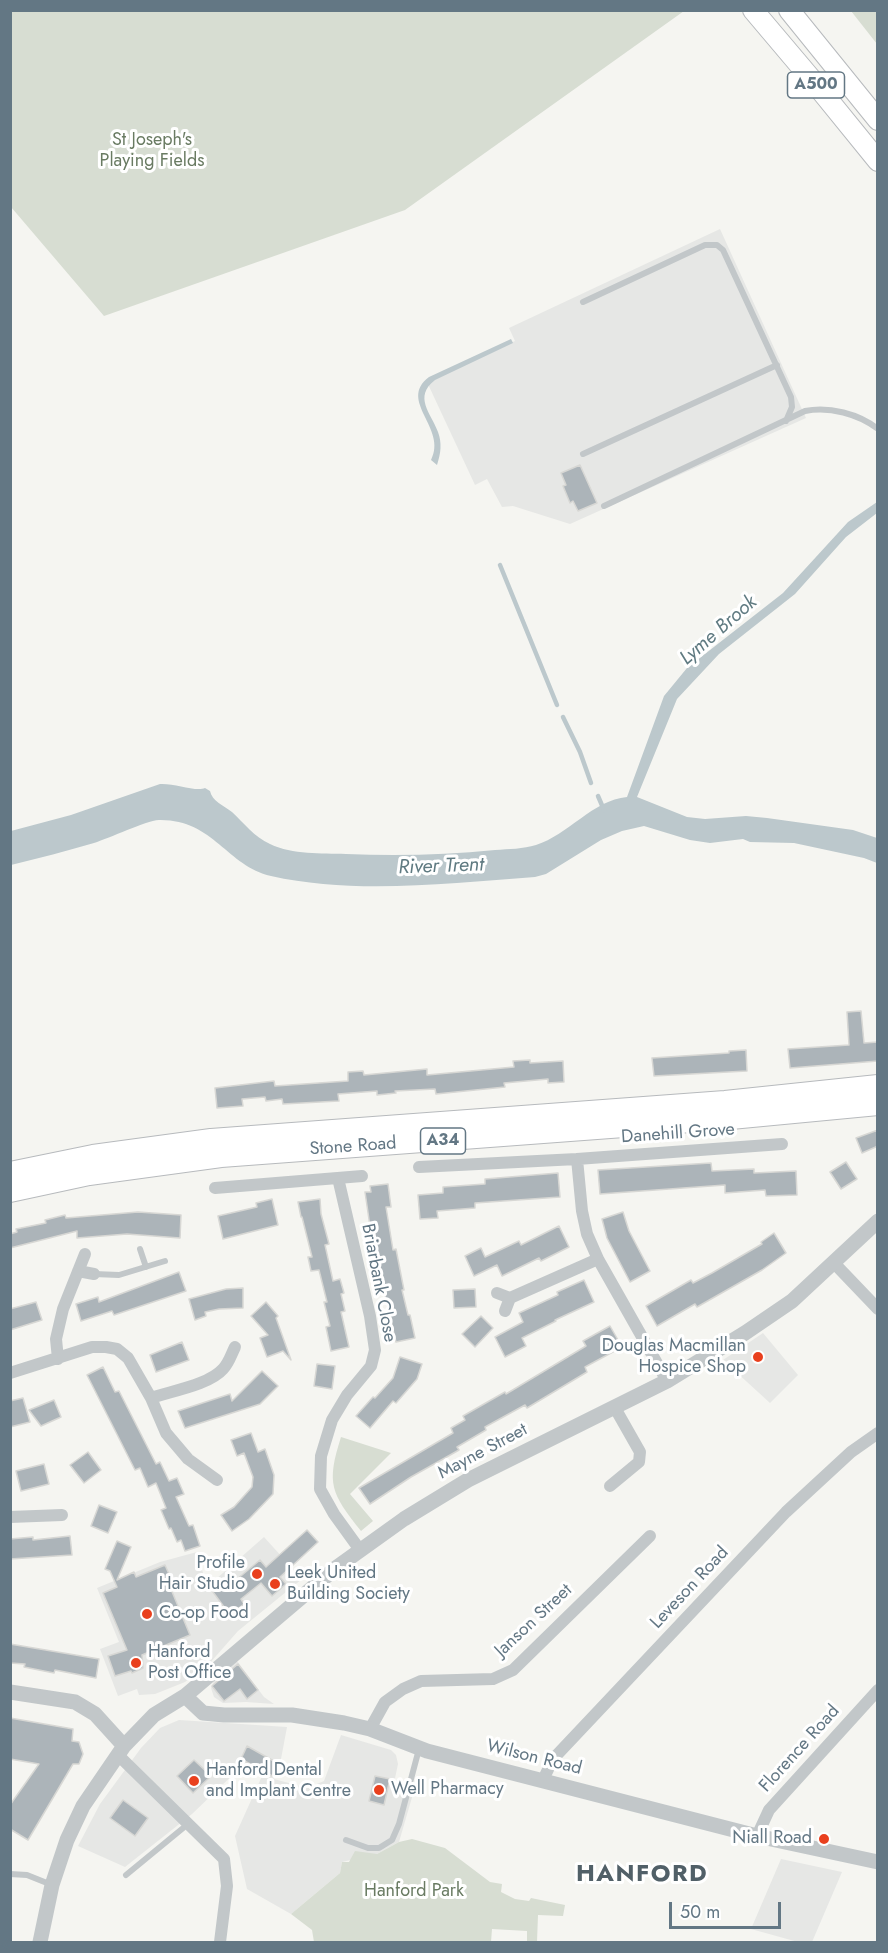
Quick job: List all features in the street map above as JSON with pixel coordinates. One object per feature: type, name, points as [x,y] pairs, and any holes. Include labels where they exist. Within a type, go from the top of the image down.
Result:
[{"type":"highway","name":"A500","points":[[753,10],[878,161]]},
{"type":"highway","name":"A500","points":[[789,10],[878,120]]},
{"type":"highway","name":"Stone Road","points":[[10,1172],[93,1155],[211,1139],[725,1101],[878,1085]]},
{"type":"highway","name":"Stone Road","points":[[10,1192],[89,1175],[221,1157],[731,1119],[878,1105]]},
{"type":"street","name":"Danehill Grove","points":[[424,1171],[578,1159],[777,1148]]},
{"type":"street","points":[[578,1159],[582,1211],[587,1234],[597,1259],[667,1381]]},
{"type":"street","points":[[215,1188],[362,1176]]},
{"type":"street","name":"Briarbank Close","points":[[338,1178],[370,1316],[375,1350],[371,1366],[347,1395],[332,1420],[321,1455],[320,1489],[334,1514],[360,1550]]},
{"type":"street","name":"Mayne Street","points":[[40,1942],[52,1885],[67,1840],[83,1806],[121,1750],[154,1715],[185,1696],[360,1550],[404,1519],[468,1480],[667,1381],[745,1333],[782,1308],[878,1221]]},
{"type":"street","points":[[58,1359],[56,1339],[63,1309],[85,1254]]},
{"type":"street","points":[[505,1311],[510,1298],[597,1259]]},
{"type":"street","points":[[834,1263],[878,1309]]},
{"type":"street","points":[[78,1270],[94,1274]]},
{"type":"street","points":[[497,1293],[510,1298]]},
{"type":"street","points":[[10,1373],[92,1347],[117,1350],[128,1358],[151,1398],[166,1433],[188,1459],[217,1480]]},
{"type":"street","points":[[151,1398],[208,1380],[221,1371],[235,1347]]},
{"type":"street","points":[[610,1486],[639,1462],[640,1452],[615,1408]]},
{"type":"street","name":"Leveson Road","points":[[543,1780],[553,1759],[786,1512],[851,1452],[878,1433]]},
{"type":"street","points":[[10,1517],[62,1515]]},
{"type":"street","name":"Janson Street","points":[[370,1729],[385,1702],[403,1689],[421,1681],[493,1679],[513,1670],[650,1536]]},
{"type":"street","name":"Florence Road","points":[[757,1836],[769,1810],[878,1690]]},
{"type":"street","points":[[10,1692],[75,1702],[95,1714],[121,1750],[188,1824],[224,1859],[227,1886],[220,1942]]},
{"type":"street","name":"Wilson Road","points":[[185,1696],[203,1713],[292,1715],[370,1729],[419,1749],[757,1836],[878,1862]]},
{"type":"lane","points":[[583,302],[705,244],[717,245],[723,250],[791,397],[792,407],[786,421]]},
{"type":"lane","points":[[583,454],[777,365]]},
{"type":"lane","points":[[604,506],[805,411],[836,411],[868,421],[878,429]]},
{"type":"lane","points":[[140,1249],[146,1267]]},
{"type":"lane","points":[[94,1274],[119,1275],[165,1261]]},
{"type":"lane","points":[[346,1840],[368,1848],[379,1848],[392,1840],[399,1824],[419,1749]]},
{"type":"lane","points":[[126,1875],[188,1824]]},
{"type":"lane","points":[[10,1874],[27,1875],[52,1885]]},
{"type":"shaded area","points":[[720,229],[806,418],[570,524],[513,506],[502,507],[487,479],[475,485],[427,382],[515,341],[509,328]]},
{"type":"shaded area","points":[[763,1333],[798,1375],[770,1403],[723,1360]]},
{"type":"shaded area","points":[[264,1537],[302,1579],[238,1631],[209,1664],[185,1682],[155,1694],[139,1695],[137,1689],[118,1696],[100,1649],[119,1642],[97,1588],[160,1562],[197,1552],[207,1587]]},
{"type":"shaded area","points":[[237,1661],[264,1697],[274,1704],[223,1703],[214,1697],[211,1688],[214,1680]]},
{"type":"shaded area","points":[[179,1720],[287,1727],[281,1759],[274,1779],[307,1788],[324,1781],[341,1735],[391,1750],[396,1755],[398,1764],[394,1783],[415,1787],[399,1842],[377,1854],[342,1862],[340,1873],[291,1914],[247,1889],[235,1836],[262,1776],[242,1766],[192,1814],[125,1867],[78,1846],[100,1804],[141,1748],[160,1728]]},
{"type":"shaded area","points":[[781,1859],[842,1872],[812,1942],[798,1942],[751,1929]]},
{"type":"green space","name":"St Joseph's Playing Fields","points":[[10,11],[684,11],[405,210],[104,316],[11,207]]},
{"type":"green space","points":[[851,11],[877,11],[877,44]]},
{"type":"green space","points":[[341,1437],[391,1453],[350,1494],[373,1521],[361,1531],[343,1507],[334,1487],[334,1466]]},
{"type":"green space","name":"Hanford Park","points":[[412,1839],[445,1848],[490,1882],[502,1884],[501,1892],[515,1899],[529,1901],[531,1898],[565,1905],[563,1916],[538,1915],[537,1942],[527,1942],[527,1931],[492,1929],[491,1942],[314,1942],[312,1930],[291,1914],[340,1873],[342,1862],[349,1862],[355,1851],[377,1854],[399,1842]]},
{"type":"water","points":[[511,339],[513,343],[435,380],[429,386],[424,399],[440,440],[437,465],[431,460],[434,448],[433,437],[418,396],[421,386],[429,377]]},
{"type":"water","name":"River Trent","points":[[877,502],[877,513],[846,537],[795,594],[719,654],[677,699],[637,797],[687,817],[705,819],[746,816],[853,830],[877,838],[877,863],[864,858],[794,843],[750,842],[743,839],[710,843],[690,840],[644,826],[622,831],[601,840],[546,874],[535,877],[403,886],[336,885],[303,882],[256,871],[193,827],[178,822],[159,820],[145,823],[94,843],[11,865],[11,831],[71,815],[160,784],[205,788],[259,838],[279,848],[298,852],[383,855],[440,854],[521,848],[548,840],[603,804],[627,797],[664,696],[687,668],[783,593],[848,522]]},
{"type":"building","points":[[580,465],[597,503],[578,511],[573,501],[570,503],[563,486],[566,485],[561,473]]},
{"type":"building","points":[[861,1011],[864,1043],[878,1042],[878,1061],[790,1068],[788,1049],[849,1045],[847,1012]]},
{"type":"building","points":[[746,1050],[747,1071],[654,1076],[652,1058]]},
{"type":"building","points":[[530,1060],[530,1063],[563,1061],[564,1082],[548,1083],[548,1079],[504,1083],[505,1087],[436,1094],[435,1089],[395,1091],[396,1093],[377,1095],[377,1091],[338,1094],[339,1101],[283,1104],[282,1099],[266,1101],[265,1097],[242,1099],[243,1106],[217,1108],[215,1088],[274,1081],[275,1086],[348,1081],[348,1072],[363,1071],[364,1075],[427,1069],[427,1075],[514,1067],[513,1061]]},
{"type":"building","points":[[878,1130],[878,1146],[862,1153],[856,1138]]},
{"type":"building","points":[[846,1162],[857,1179],[841,1189],[830,1172]]},
{"type":"building","points":[[711,1163],[712,1171],[754,1169],[754,1173],[796,1171],[797,1195],[766,1196],[765,1190],[725,1193],[725,1185],[600,1194],[598,1170]]},
{"type":"building","points":[[558,1173],[560,1197],[475,1203],[475,1208],[437,1211],[438,1218],[420,1219],[418,1195],[443,1193],[443,1187],[485,1184],[485,1179]]},
{"type":"building","points":[[388,1184],[391,1207],[386,1207],[393,1250],[396,1249],[404,1290],[402,1290],[415,1338],[396,1342],[373,1247],[365,1192],[371,1192],[370,1186]]},
{"type":"building","points":[[272,1199],[278,1225],[223,1239],[218,1216],[257,1207],[256,1203]]},
{"type":"building","points":[[320,1199],[321,1214],[329,1244],[325,1245],[333,1281],[340,1279],[344,1293],[341,1294],[345,1311],[341,1312],[349,1347],[331,1351],[326,1327],[330,1326],[324,1302],[327,1302],[319,1270],[311,1271],[308,1257],[312,1257],[298,1202]]},
{"type":"building","points":[[138,1212],[181,1215],[180,1238],[127,1234],[77,1238],[77,1231],[10,1248],[10,1234],[17,1232],[16,1229],[46,1223],[45,1220],[65,1215],[66,1218]]},
{"type":"building","points":[[623,1212],[629,1231],[650,1271],[630,1282],[607,1238],[602,1219]]},
{"type":"building","points":[[559,1226],[569,1247],[541,1261],[539,1258],[502,1276],[497,1265],[474,1276],[465,1256],[481,1248],[485,1257],[519,1241],[521,1245]]},
{"type":"building","points":[[774,1233],[786,1253],[762,1270],[697,1307],[695,1304],[657,1326],[646,1306],[691,1280],[693,1283],[712,1273],[762,1244],[761,1242]]},
{"type":"building","points":[[179,1272],[186,1291],[114,1315],[112,1311],[81,1321],[76,1304],[98,1297],[99,1302]]},
{"type":"building","points":[[584,1280],[594,1302],[522,1338],[526,1346],[505,1357],[495,1337],[523,1322],[519,1313]]},
{"type":"building","points":[[243,1288],[243,1308],[205,1312],[206,1316],[195,1320],[189,1299],[226,1289]]},
{"type":"building","points":[[475,1289],[476,1307],[454,1308],[453,1290]]},
{"type":"building","points":[[36,1302],[42,1320],[10,1330],[10,1309]]},
{"type":"building","points":[[266,1302],[278,1316],[276,1318],[291,1360],[283,1351],[267,1357],[260,1338],[268,1335],[251,1316]]},
{"type":"building","points":[[481,1316],[493,1328],[475,1347],[462,1334]]},
{"type":"building","points":[[610,1326],[622,1347],[585,1367],[587,1372],[527,1408],[525,1405],[485,1427],[486,1430],[457,1447],[459,1450],[411,1477],[370,1504],[359,1488],[453,1433],[451,1428],[465,1420],[463,1416],[505,1392],[506,1394],[586,1346],[583,1341]]},
{"type":"building","points":[[182,1342],[189,1360],[156,1372],[150,1355]]},
{"type":"building","points":[[400,1357],[422,1364],[417,1379],[396,1403],[393,1401],[370,1428],[356,1416],[393,1378]]},
{"type":"building","points":[[317,1364],[335,1366],[332,1389],[314,1386]]},
{"type":"building","points":[[103,1367],[115,1392],[119,1391],[156,1464],[160,1462],[169,1481],[177,1478],[184,1494],[176,1497],[189,1526],[193,1525],[200,1546],[185,1551],[181,1540],[177,1542],[161,1510],[166,1508],[156,1483],[148,1487],[140,1468],[135,1470],[87,1375]]},
{"type":"building","points":[[262,1371],[278,1386],[260,1404],[185,1428],[178,1411],[230,1394],[232,1401]]},
{"type":"building","points":[[23,1398],[30,1422],[10,1427],[10,1401]]},
{"type":"building","points":[[54,1400],[61,1417],[41,1426],[29,1410]]},
{"type":"building","points":[[251,1433],[258,1452],[265,1449],[274,1475],[273,1494],[249,1519],[232,1531],[221,1515],[234,1507],[252,1487],[253,1477],[244,1453],[237,1456],[231,1440]]},
{"type":"building","points":[[88,1452],[101,1470],[84,1483],[70,1465]]},
{"type":"building","points":[[44,1464],[49,1484],[21,1491],[16,1471]]},
{"type":"building","points":[[99,1505],[117,1512],[108,1533],[91,1526]]},
{"type":"building","points":[[307,1530],[318,1542],[280,1577],[286,1584],[272,1596],[261,1583],[241,1599],[244,1604],[230,1615],[213,1592],[228,1581],[230,1585],[260,1560],[266,1567]]},
{"type":"building","points":[[70,1536],[72,1555],[10,1559],[10,1539],[33,1537],[33,1540]]},
{"type":"building","name":"Co-op Food","points":[[117,1541],[131,1547],[117,1580],[134,1572],[136,1577],[165,1565],[172,1581],[168,1582],[190,1635],[142,1655],[143,1668],[115,1676],[108,1656],[127,1650],[103,1593],[117,1587],[110,1571],[105,1569]]},
{"type":"building","points":[[10,1644],[99,1659],[96,1678],[55,1670],[54,1673],[24,1667],[25,1664],[10,1663]]},
{"type":"building","points":[[238,1664],[258,1690],[247,1699],[240,1689],[224,1701],[212,1686]]},
{"type":"building","points":[[10,1718],[73,1729],[72,1741],[79,1742],[83,1754],[79,1764],[73,1764],[28,1840],[10,1829],[10,1805],[39,1764],[10,1759]]},
{"type":"building","points":[[247,1746],[279,1764],[272,1776],[241,1759]]},
{"type":"building","name":"Hanford Dental and Implant Centre","points":[[194,1760],[211,1776],[193,1793],[177,1776]]},
{"type":"building","name":"Well Pharmacy","points":[[375,1776],[390,1779],[384,1805],[369,1801]]},
{"type":"building","points":[[123,1800],[148,1818],[135,1836],[110,1818]]},
{"type":"waterway","points":[[500,565],[557,705]]},
{"type":"waterway","points":[[563,717],[580,752],[591,783]]},
{"type":"waterway","points":[[598,796],[604,810]]},
{"type":"place","name":"Douglas Macmillan Hospice Shop","points":[[758,1357]]},
{"type":"place","name":"Profile Hair Studio","points":[[257,1574]]},
{"type":"place","name":"Leek United Building Society","points":[[275,1584]]},
{"type":"place","name":"Co-op Food","points":[[147,1614]]},
{"type":"place","name":"Hanford Post Office","points":[[136,1663]]},
{"type":"place","name":"Hanford Dental and Implant Centre","points":[[194,1781]]},
{"type":"place","name":"Well Pharmacy","points":[[379,1790]]},
{"type":"place","name":"Niall Road","points":[[824,1839]]},
{"type":"district","name":"HANFORD","points":[[642,1875]]},
{"type":"water label","name":"Lyme Brook","points":[[719,631]]}]
